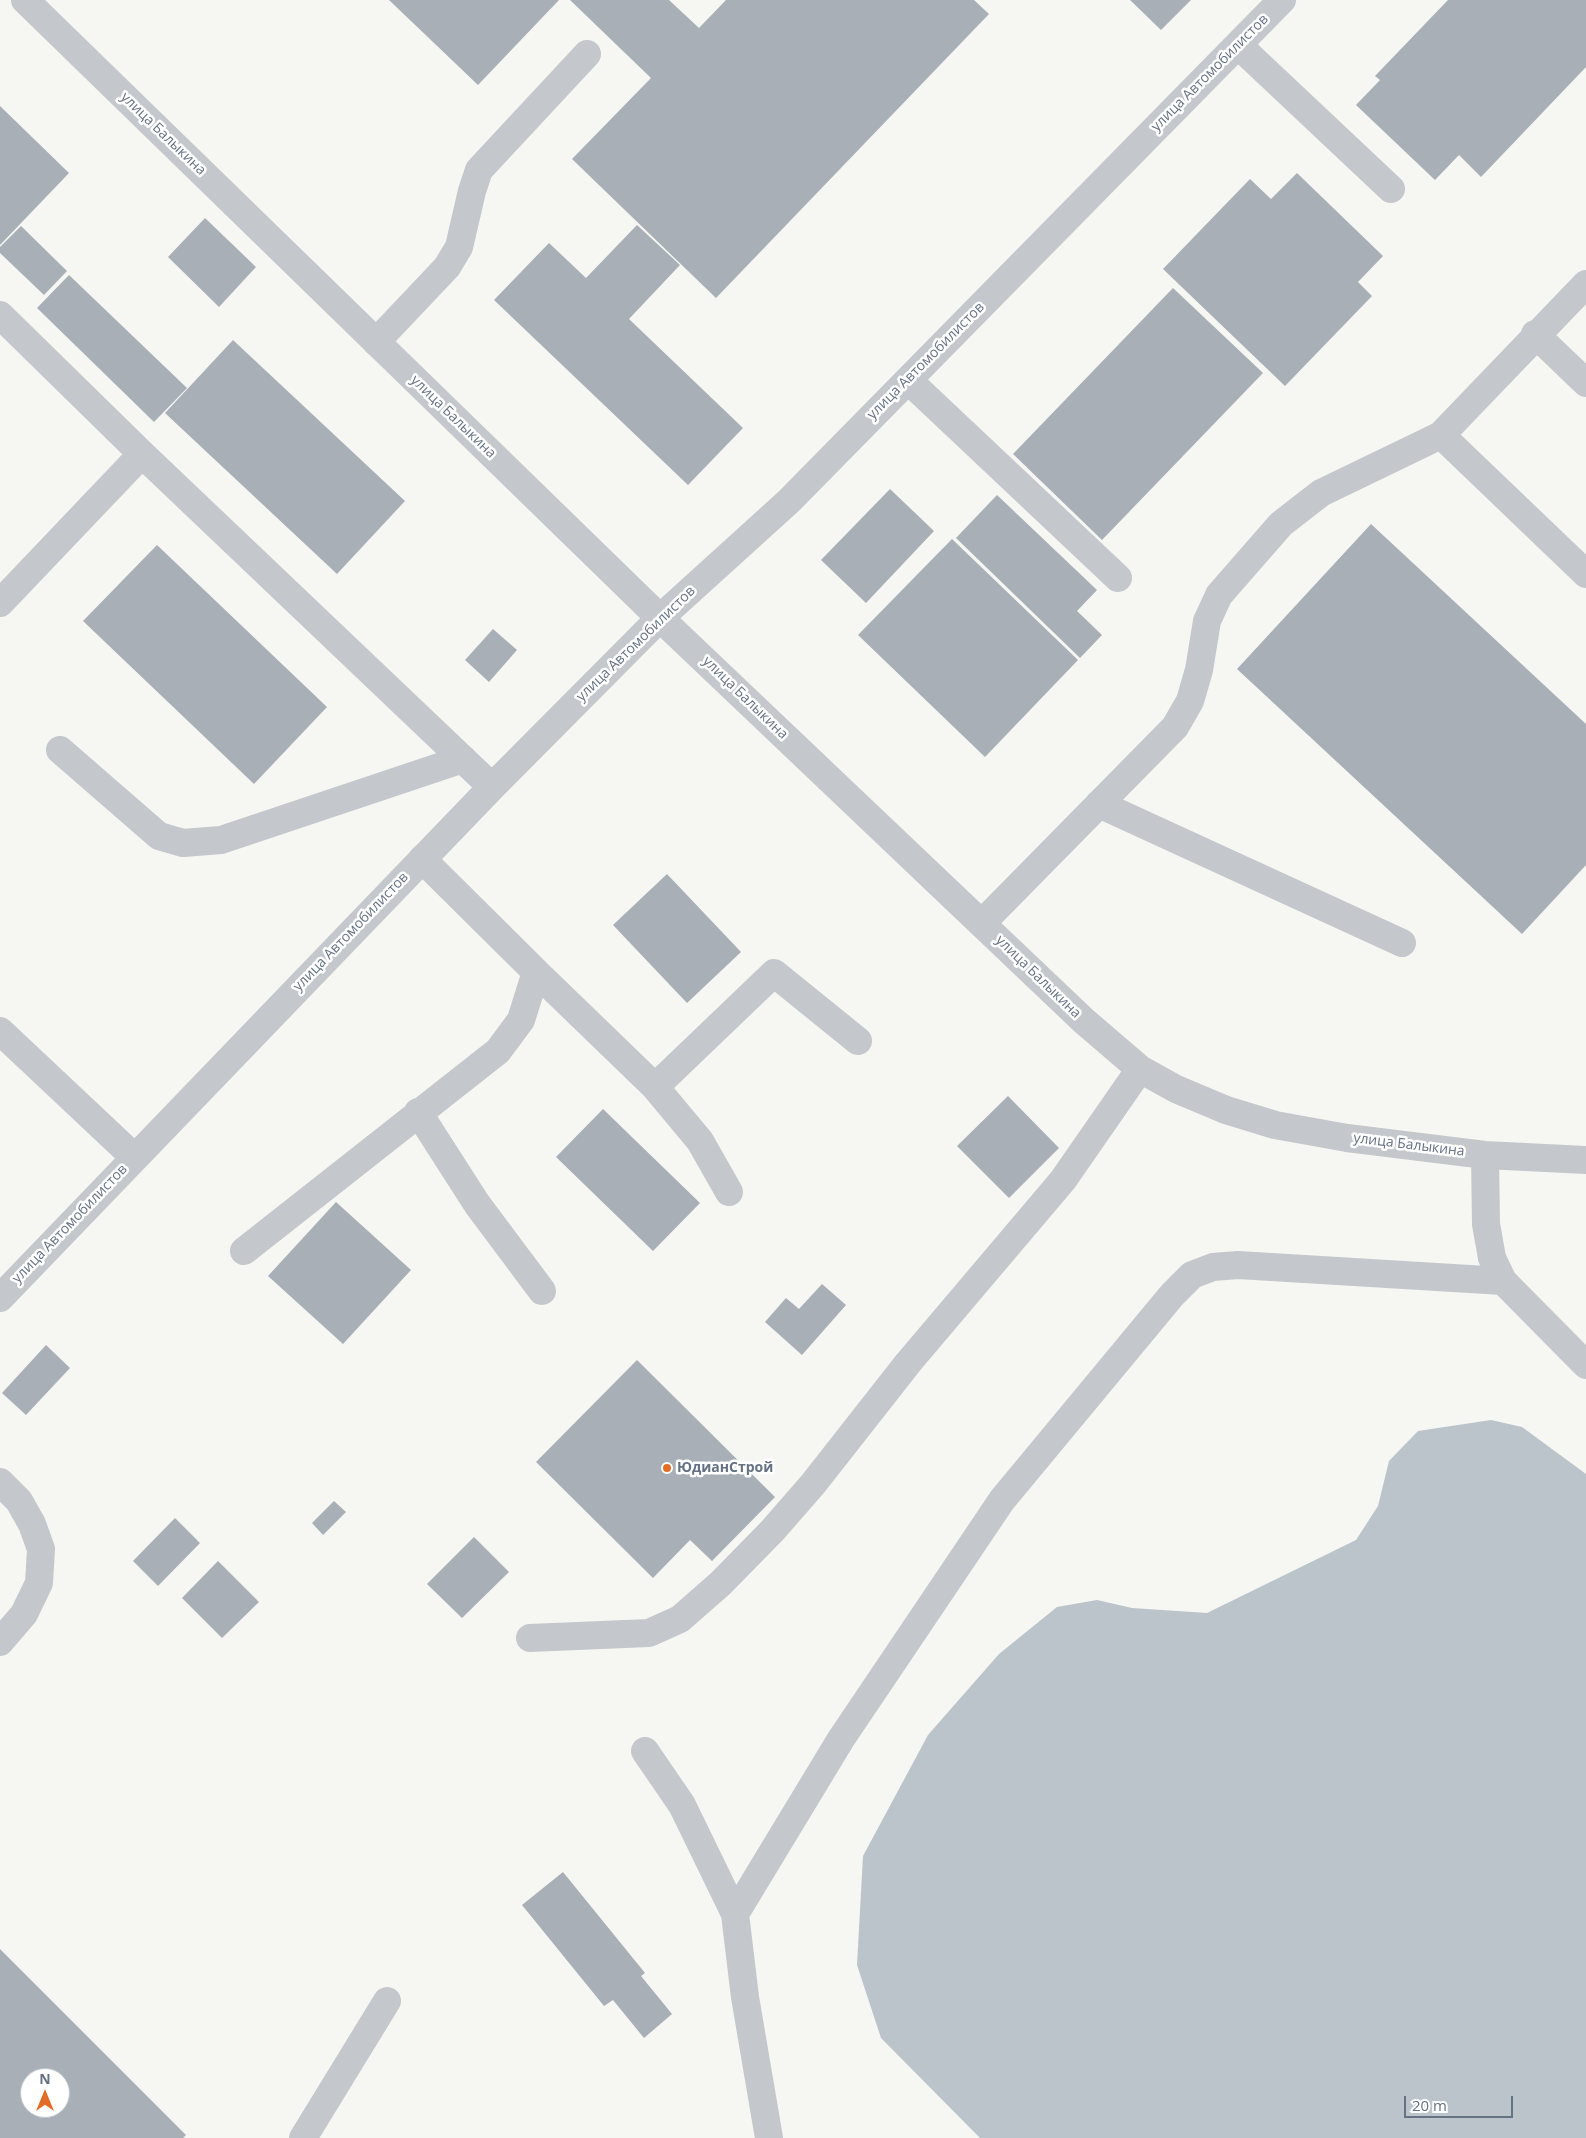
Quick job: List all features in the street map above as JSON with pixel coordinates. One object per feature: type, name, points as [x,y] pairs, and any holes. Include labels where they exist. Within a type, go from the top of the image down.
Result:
[{"type":"street","name":"улица Балыкина","points":[[25,0],[660,618],[1084,1022],[1140,1069],[1176,1089],[1226,1110],[1275,1125],[1347,1138],[1484,1155],[1586,1160]]},
{"type":"street","name":"улица Автомобилистов","points":[[0,1298],[492,787],[660,618],[789,501],[1282,0]]},
{"type":"street","points":[[1238,45],[1391,189]]},
{"type":"street","points":[[376,342],[447,267],[455,254],[459,247],[479,170],[586,54]]},
{"type":"street","points":[[982,923],[1175,727],[1190,701],[1199,670],[1207,621],[1219,595],[1281,524],[1320,493],[1441,435],[1586,284]]},
{"type":"street","points":[[0,315],[142,454],[492,787]]},
{"type":"street","points":[[1536,334],[1586,383]]},
{"type":"street","points":[[908,380],[1118,578]]},
{"type":"street","points":[[1441,435],[1586,574]]},
{"type":"street","points":[[0,603],[142,454]]},
{"type":"street","points":[[60,750],[159,836],[183,843],[221,840],[462,759]]},
{"type":"street","points":[[1099,804],[1402,943]]},
{"type":"street","points":[[422,859],[655,1087],[700,1141],[729,1192]]},
{"type":"street","points":[[244,1252],[498,1050],[521,1020],[536,972]]},
{"type":"street","points":[[655,1087],[774,973],[858,1041]]},
{"type":"street","points":[[0,1031],[134,1157]]},
{"type":"street","points":[[530,1638],[649,1634],[680,1619],[721,1583],[772,1531],[813,1484],[908,1364],[1063,1180],[1140,1069]]},
{"type":"street","points":[[418,1112],[477,1204],[542,1291]]},
{"type":"street","points":[[1484,1155],[1486,1224],[1492,1258],[1503,1280],[1586,1365]]},
{"type":"street","points":[[735,1914],[841,1739],[1002,1500],[1166,1302],[1192,1275],[1213,1267],[1238,1265],[1503,1280]]},
{"type":"street","points":[[0,1482],[18,1502],[32,1524],[41,1549],[39,1583],[24,1614],[0,1642]]},
{"type":"street","points":[[645,1751],[682,1805],[735,1914],[745,1997],[769,2138]]},
{"type":"street","points":[[303,2138],[387,2001]]},
{"type":"shaded area","points":[[1491,1420],[1522,1427],[1586,1474],[1586,2138],[980,2138],[881,2038],[857,1965],[863,1856],[928,1735],[999,1654],[1057,1607],[1097,1600],[1132,1608],[1207,1613],[1356,1540],[1378,1506],[1389,1461],[1418,1431]]},
{"type":"building","points":[[389,0],[559,0],[478,85]]},
{"type":"building","points":[[570,0],[669,0],[699,28],[726,0],[974,0],[989,14],[716,298],[572,159],[651,78]]},
{"type":"building","points":[[1130,0],[1191,0],[1161,30]]},
{"type":"building","points":[[1448,0],[1586,0],[1586,67],[1481,177],[1459,155],[1435,180],[1356,105],[1380,80],[1375,76]]},
{"type":"building","points":[[0,106],[69,173],[0,245]]},
{"type":"building","points":[[1297,173],[1383,256],[1358,282],[1372,296],[1285,386],[1163,269],[1250,179],[1271,199]]},
{"type":"building","points":[[205,218],[256,267],[219,307],[168,257]]},
{"type":"building","points":[[637,225],[680,265],[629,319],[743,428],[688,485],[494,300],[549,243],[586,278]]},
{"type":"building","points":[[21,226],[67,271],[44,295],[0,253],[0,247]]},
{"type":"building","points":[[69,275],[187,388],[154,422],[37,308]]},
{"type":"building","points":[[1173,288],[1263,373],[1102,540],[1013,454]]},
{"type":"building","points":[[233,340],[405,501],[337,574],[165,413]]},
{"type":"building","points":[[890,489],[934,531],[866,603],[821,560]]},
{"type":"building","points":[[997,495],[1097,590],[1077,611],[1102,635],[1080,658],[956,538]]},
{"type":"building","points":[[1371,524],[1586,724],[1586,865],[1522,934],[1237,669]]},
{"type":"building","points":[[952,539],[1078,660],[985,757],[858,635]]},
{"type":"building","points":[[157,545],[327,707],[254,784],[83,621]]},
{"type":"building","points":[[493,629],[517,650],[489,682],[465,660]]},
{"type":"building","points":[[667,874],[741,952],[687,1003],[613,925]]},
{"type":"building","points":[[1008,1096],[1059,1148],[1009,1198],[957,1146]]},
{"type":"building","points":[[603,1109],[700,1203],[653,1251],[556,1157]]},
{"type":"building","points":[[336,1202],[411,1270],[343,1344],[268,1276]]},
{"type":"building","points":[[822,1284],[846,1305],[802,1355],[765,1322],[786,1298],[799,1309]]},
{"type":"building","points":[[46,1345],[70,1368],[26,1415],[2,1393]]},
{"type":"building","points":[[637,1360],[775,1497],[712,1561],[690,1540],[653,1578],[536,1462]]},
{"type":"building","points":[[334,1501],[346,1512],[323,1535],[312,1523]]},
{"type":"building","points":[[175,1518],[200,1543],[158,1586],[133,1561]]},
{"type":"building","points":[[474,1537],[509,1572],[462,1618],[427,1584]]},
{"type":"building","points":[[218,1561],[259,1602],[222,1638],[182,1598]]},
{"type":"building","points":[[563,1872],[645,1973],[641,1976],[672,2014],[644,2038],[613,2000],[604,2006],[522,1905]]},
{"type":"building","points":[[0,1949],[186,2135],[183,2138],[0,2138]]},
{"type":"place","name":"ЮдианСтрой","points":[[667,1468]]}]
